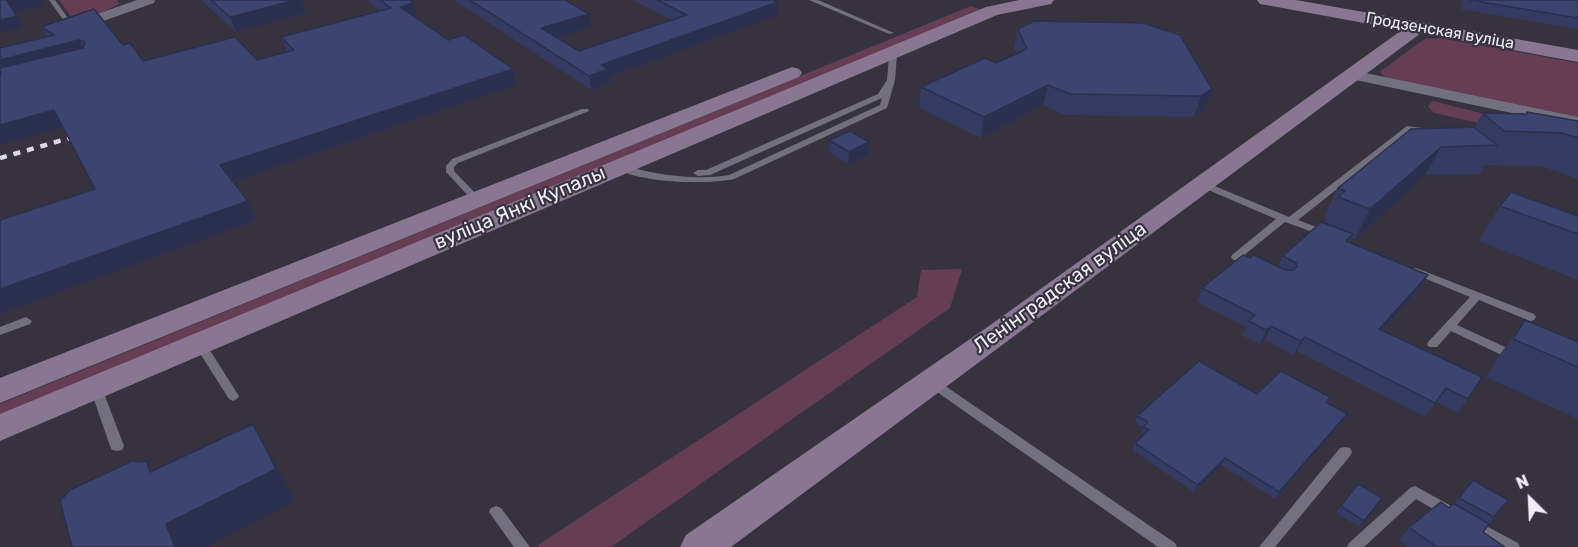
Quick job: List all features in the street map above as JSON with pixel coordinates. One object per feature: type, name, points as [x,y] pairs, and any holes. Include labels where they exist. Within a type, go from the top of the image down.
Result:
[{"type":"main road","name":"вуліца Янкі Купалы","points":[[0,391],[477,200],[893,42],[992,11],[1045,0]]},
{"type":"main road","name":"Гродзенская вуліца","points":[[1266,0],[1578,56]]},
{"type":"main road","name":"вуліца Янкі Купалы","points":[[0,428],[618,167],[893,42],[968,2]]},
{"type":"main road","name":"Ленінградская вуліца","points":[[700,547],[931,382],[1418,27]]},
{"type":"street","points":[[67,30],[149,0]]},
{"type":"street","points":[[1351,75],[1578,122]]},
{"type":"lane","points":[[52,0],[67,30]]},
{"type":"lane","points":[[618,167],[628,172],[672,178],[720,180],[884,106],[891,80],[893,42],[812,0]]},
{"type":"lane","points":[[477,200],[450,172],[450,166],[455,161],[585,111]]},
{"type":"lane","points":[[1265,271],[1236,257],[1407,129],[1430,132]]},
{"type":"lane","points":[[1202,184],[1338,239]]},
{"type":"lane","points":[[1402,265],[1530,317]]},
{"type":"lane","points":[[1433,344],[1477,296]]},
{"type":"lane","points":[[0,331],[26,321]]},
{"type":"lane","points":[[1449,326],[1525,361]]},
{"type":"lane","points":[[200,344],[233,396]]},
{"type":"lane","points":[[931,382],[1170,547]]},
{"type":"lane","points":[[96,388],[117,446]]},
{"type":"lane","points":[[1266,547],[1345,452]]},
{"type":"lane","points":[[1354,547],[1415,492],[1513,547]]},
{"type":"lane","points":[[496,512],[523,547]]},
{"type":"shaded area","points":[[59,0],[117,0],[120,4],[88,18],[73,19]]},
{"type":"shaded area","points":[[971,6],[981,10],[0,415],[0,404]]},
{"type":"shaded area","points":[[1440,38],[1578,63],[1578,118],[1393,80],[1382,75],[1381,71],[1425,39]]},
{"type":"shaded area","points":[[1433,101],[1500,118],[1506,129],[1434,113],[1428,106]]},
{"type":"shaded area","points":[[962,269],[950,308],[611,547],[539,547],[538,545],[917,297],[921,270]]},
{"type":"building","points":[[0,0],[9,0],[7,1],[17,16],[0,20]]},
{"type":"building","points":[[211,0],[296,0],[230,17]]},
{"type":"building","points":[[380,0],[409,0],[413,3],[400,7],[448,40],[464,35],[513,69],[220,165],[248,201],[0,289],[0,220],[95,189],[54,110],[0,125],[0,68],[83,48],[85,42],[79,40],[0,60],[0,48],[54,35],[41,27],[94,9],[123,45],[130,43],[143,61],[235,37],[257,60],[294,50],[281,37],[391,8]]},
{"type":"building","points":[[470,0],[565,0],[589,14],[541,28],[579,51],[687,15],[657,0],[773,0],[778,2],[601,65],[608,69],[589,76]]},
{"type":"building","points":[[1470,0],[1578,0],[1578,18]]},
{"type":"building","points":[[1034,21],[1143,23],[1180,35],[1212,89],[1201,96],[1070,94],[1048,85],[984,117],[921,87],[985,58],[996,63],[1027,49],[1018,29]]},
{"type":"building","points":[[1527,112],[1578,121],[1578,138],[1562,133],[1504,131],[1483,113],[1527,114]]},
{"type":"building","points":[[1473,127],[1497,145],[1441,147],[1370,209],[1338,197],[1345,191],[1338,188],[1411,129]]},
{"type":"building","points":[[850,131],[869,142],[849,152],[829,140]]},
{"type":"building","points":[[1511,192],[1578,216],[1578,234],[1500,206]]},
{"type":"building","points":[[1321,222],[1353,234],[1346,241],[1428,275],[1379,329],[1482,377],[1468,399],[1446,388],[1435,403],[1305,337],[1301,341],[1271,326],[1266,330],[1249,321],[1255,315],[1202,288],[1243,255],[1250,258],[1254,255],[1285,270],[1294,270],[1297,267],[1296,263],[1283,256]]},
{"type":"building","points":[[1525,320],[1578,342],[1578,367],[1513,339]]},
{"type":"building","points":[[1199,361],[1257,394],[1281,371],[1330,397],[1326,402],[1347,414],[1279,492],[1225,458],[1198,485],[1135,443],[1149,430],[1143,427],[1148,422],[1137,416]]},
{"type":"building","points":[[253,424],[276,469],[166,524],[175,547],[72,547],[60,501],[70,490],[132,461],[147,462],[150,472]]},
{"type":"building","points":[[1473,480],[1508,500],[1494,517],[1459,498]]},
{"type":"building","points":[[1358,484],[1382,498],[1364,521],[1341,506]]},
{"type":"building","points":[[1441,502],[1449,508],[1453,503],[1489,524],[1483,532],[1505,547],[1437,547],[1409,527]]},
{"type":"railway","points":[[0,158],[77,136]]}]
